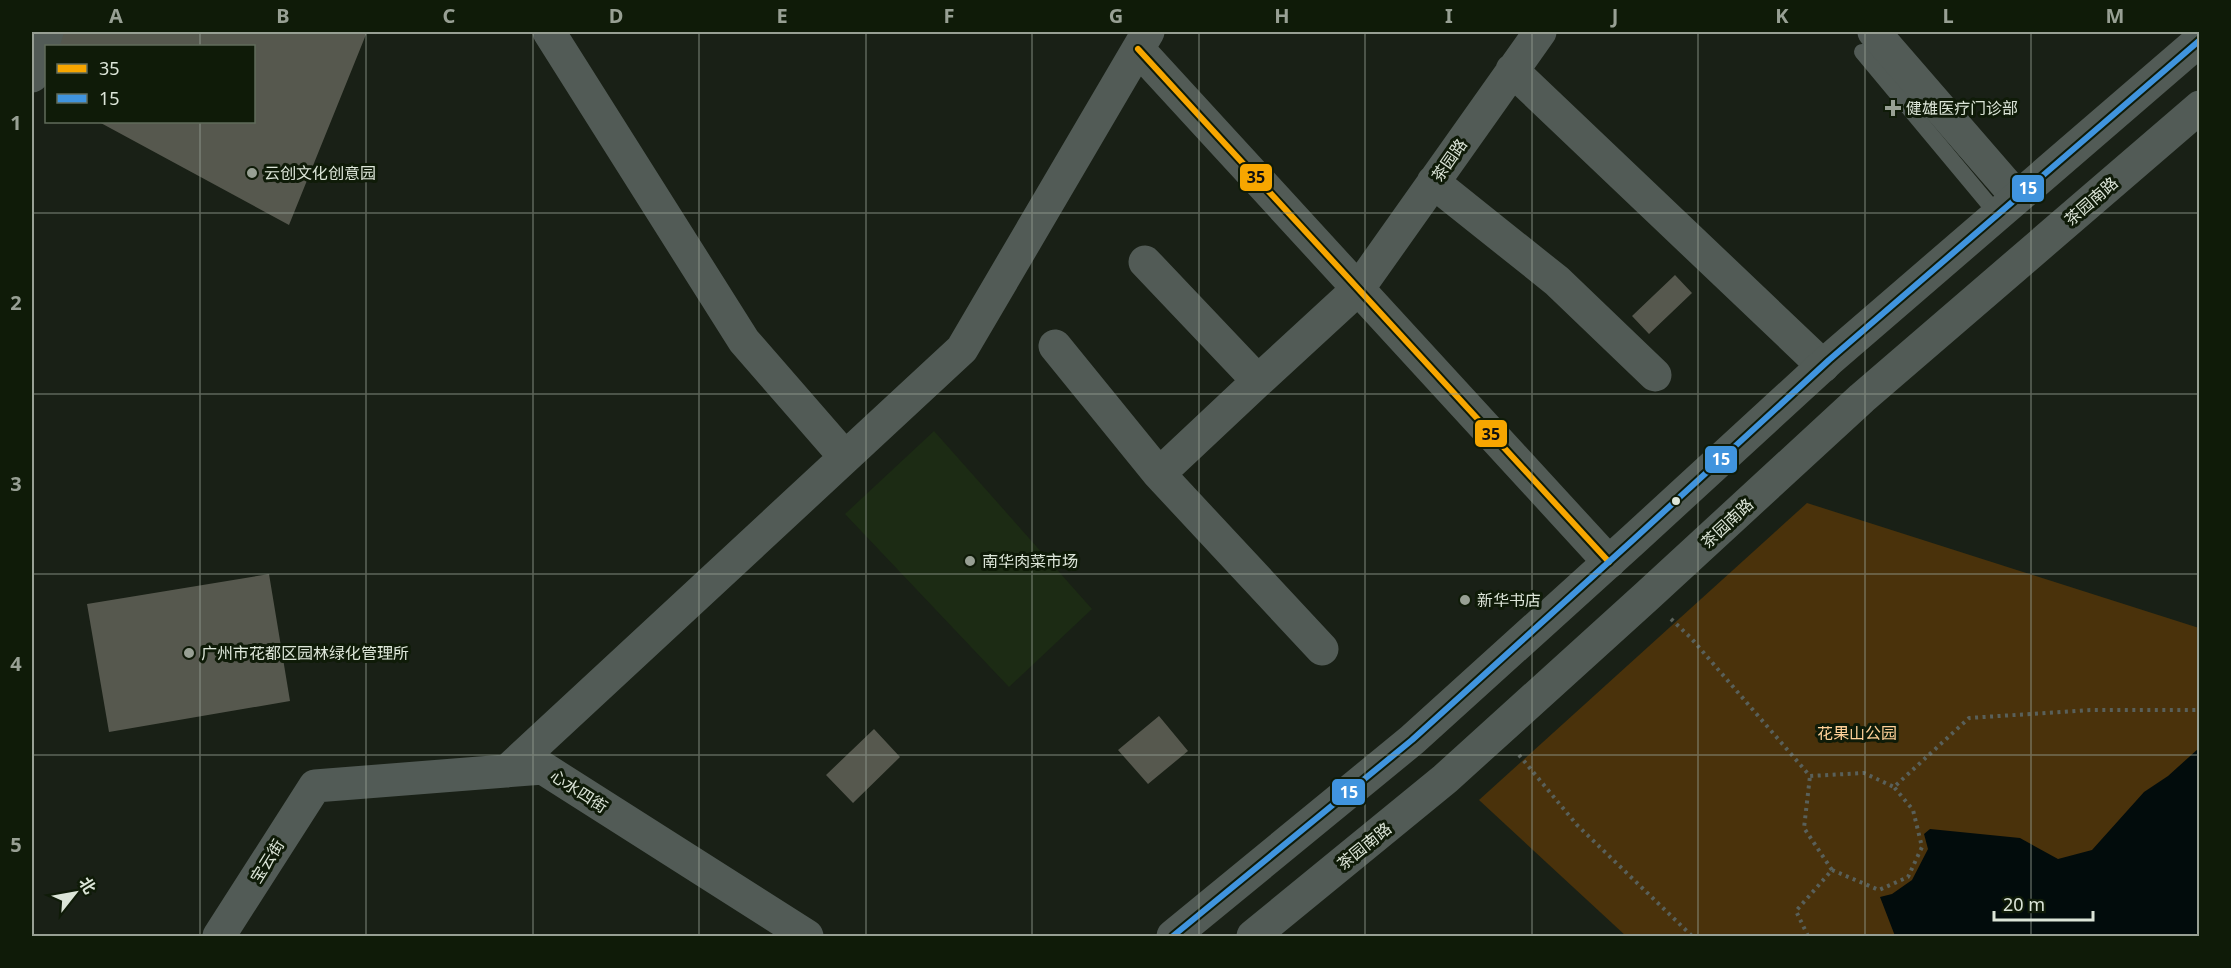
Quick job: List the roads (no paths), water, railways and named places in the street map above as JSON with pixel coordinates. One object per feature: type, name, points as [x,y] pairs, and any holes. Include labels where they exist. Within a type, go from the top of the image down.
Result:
[{"type":"street","points":[[32,76],[46,32]]},
{"type":"street","points":[[549,32],[744,341],[845,457]]},
{"type":"street","name":"茶园路","points":[[1159,474],[1358,289],[1540,32]]},
{"type":"street","points":[[507,771],[962,349],[1143,40],[1358,289],[1609,562]]},
{"type":"street","points":[[1173,936],[1412,740],[1823,366],[2199,40]]},
{"type":"street","points":[[1868,42],[2007,206]]},
{"type":"street","points":[[1512,70],[1823,366]]},
{"type":"street","name":"茶园南路","points":[[1253,936],[1445,779],[1647,597],[1862,398],[2199,107]]},
{"type":"street","points":[[1433,182],[1557,281],[1655,375]]},
{"type":"street","points":[[1145,262],[1258,381]]},
{"type":"street","points":[[1055,346],[1159,474],[1322,649]]},
{"type":"street","name":"心水四街","points":[[315,786],[543,768],[807,936]]},
{"type":"street","name":"宝云街","points":[[219,936],[315,786]]},
{"type":"place","name":"健雄医疗门诊部","points":[[1893,108]]},
{"type":"place","name":"云创文化创意园","points":[[252,173]]},
{"type":"place","name":"南华肉菜市场","points":[[970,561]]},
{"type":"place","name":"新华书店","points":[[1465,600]]},
{"type":"place","name":"广州市花都区园林绿化管理所","points":[[189,653]]},
{"type":"park label","name":"花果山公园","points":[[1857,733]]}]
